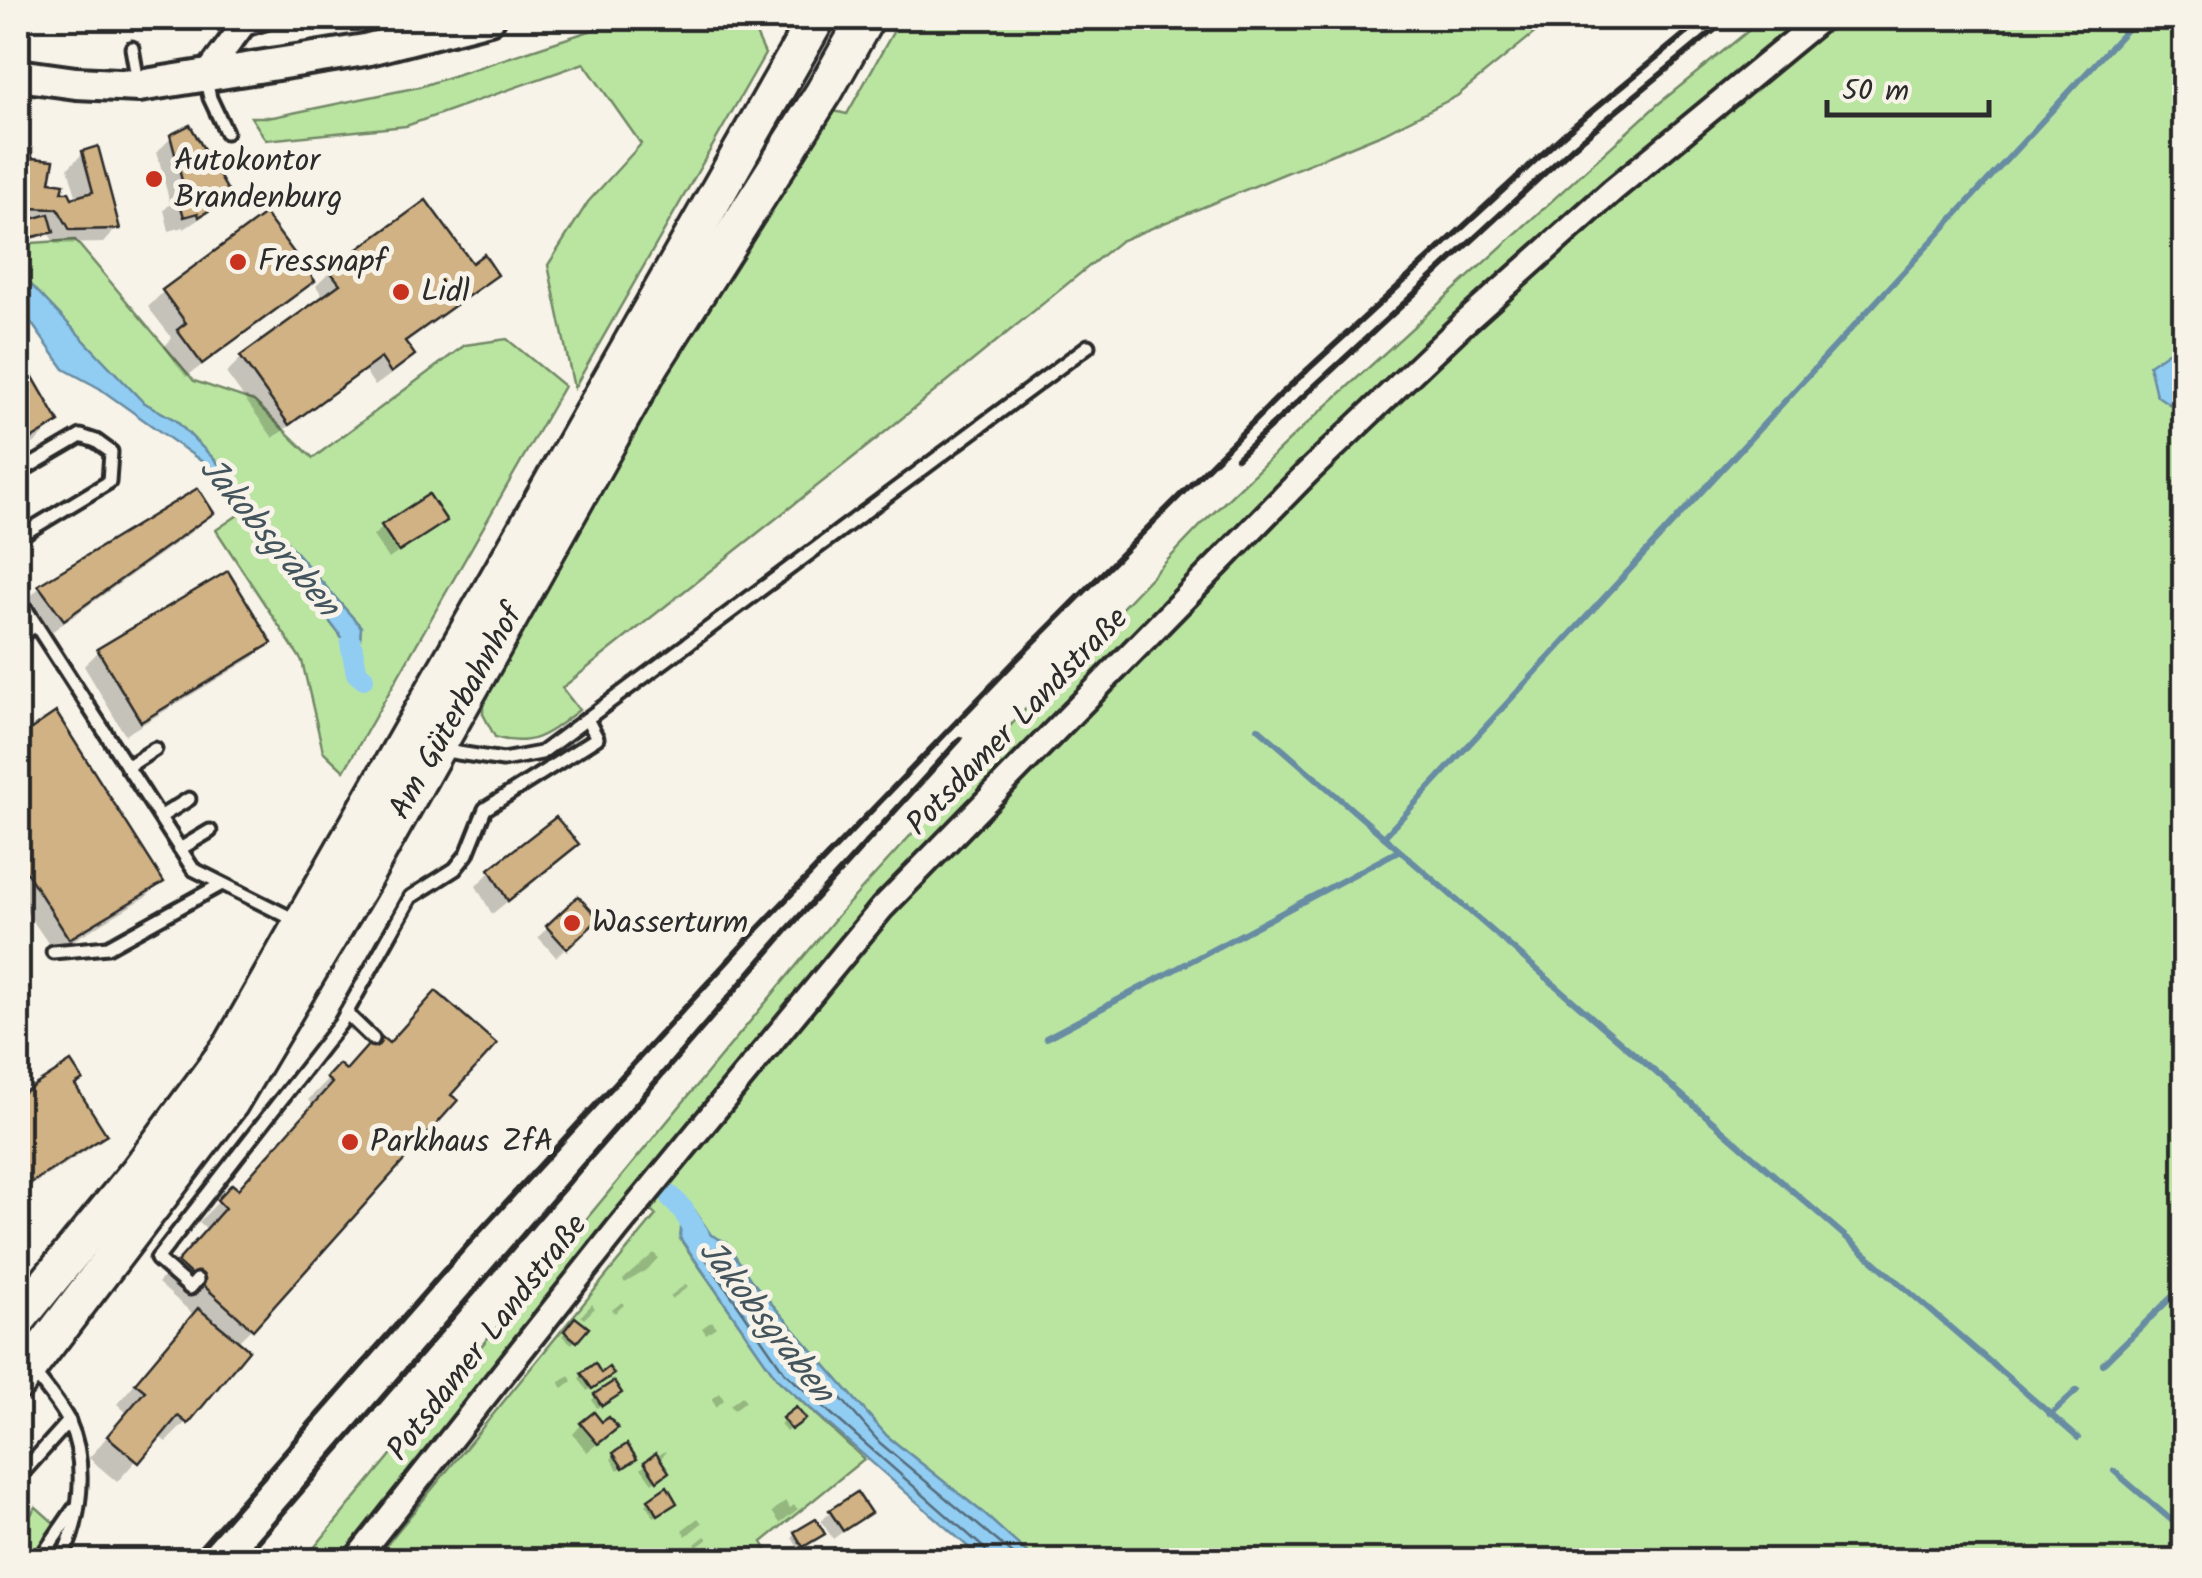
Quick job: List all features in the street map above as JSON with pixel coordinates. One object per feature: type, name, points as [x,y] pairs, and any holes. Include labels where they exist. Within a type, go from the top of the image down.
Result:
[{"type":"main road","points":[[816,18],[860,28]]},
{"type":"main road","name":"Am Güterbahnhof","points":[[22,1365],[230,1103],[359,886],[422,742],[816,18]]},
{"type":"main road","name":"Am Güterbahnhof","points":[[18,1319],[139,1171],[232,1044],[301,924],[422,742],[860,28]]},
{"type":"main road","points":[[18,1274],[55,1262],[86,1236]]},
{"type":"street","points":[[205,76],[244,24],[263,18]]},
{"type":"street","points":[[18,75],[139,86],[365,50],[488,18]]},
{"type":"street","name":"Potsdamer Landstraße","points":[[355,1560],[618,1228],[882,908],[1307,473],[1462,325],[1613,190],[1822,18]]},
{"type":"lane","points":[[132,48],[139,86]]},
{"type":"lane","points":[[205,76],[210,98],[226,132]]},
{"type":"lane","points":[[422,742],[503,760],[540,753],[1088,346]]},
{"type":"lane","points":[[18,473],[81,436],[111,452],[109,482],[18,537]]},
{"type":"lane","points":[[18,597],[193,869],[301,924]]},
{"type":"lane","points":[[18,637],[36,625]]},
{"type":"lane","points":[[197,1280],[190,1288],[157,1259],[346,1013],[411,897],[455,869],[467,854],[485,810],[597,738],[587,720]]},
{"type":"lane","points":[[128,767],[155,749]]},
{"type":"lane","points":[[160,817],[190,798]]},
{"type":"lane","points":[[180,849],[210,831]]},
{"type":"lane","points":[[53,952],[108,947],[220,884]]},
{"type":"lane","points":[[346,1013],[373,1039]]},
{"type":"lane","points":[[22,1365],[68,1421],[79,1460],[72,1539],[60,1560]]},
{"type":"lane","points":[[18,1478],[68,1421]]},
{"type":"lane","points":[[39,1560],[77,1506]]},
{"type":"green space","points":[[629,18],[710,18],[756,34],[765,54],[574,388],[548,265],[588,202],[641,144],[584,63],[406,126],[266,140],[251,117],[273,117],[419,87]]},
{"type":"green space","points":[[901,18],[1553,18],[1457,96],[1384,133],[1120,241],[562,688],[579,710],[531,740],[495,737],[483,714],[483,696],[673,366],[829,110],[847,114]]},
{"type":"green space","points":[[1764,18],[2184,18],[2184,341],[2149,366],[2169,404],[2184,401],[2184,1560],[1035,1560],[887,1436],[750,1279],[726,1242],[711,1236],[695,1211],[680,1239],[778,1380],[864,1459],[762,1542],[772,1560],[374,1560],[656,1215],[635,1194],[342,1560],[304,1560],[839,914],[1031,703],[1206,520],[1299,431],[1657,105]]},
{"type":"green space","points":[[75,240],[194,381],[254,401],[313,458],[465,345],[507,339],[564,386],[344,771],[323,751],[302,661],[216,530],[244,511],[340,635],[357,671],[361,627],[214,459],[175,420],[143,402],[18,271],[18,244]]},
{"type":"green space","points":[[36,1507],[54,1523],[34,1560],[18,1560],[18,1533]]},
{"type":"water","points":[[18,271],[143,402],[175,420],[214,459],[361,627],[357,673],[340,635],[211,468],[99,388],[64,369],[18,304]]},
{"type":"water","points":[[2184,341],[2184,401],[2169,404],[2156,395],[2149,365]]},
{"type":"water","points":[[683,1210],[695,1211],[711,1235],[726,1242],[750,1279],[887,1436],[1035,1560],[983,1560],[778,1380],[680,1238]]},
{"type":"building","points":[[190,125],[231,196],[199,217],[198,213],[184,217],[177,193],[185,192],[170,135]]},
{"type":"building","points":[[98,146],[120,229],[70,230],[58,209],[25,208],[26,197],[18,196],[18,148],[32,149],[32,158],[54,160],[50,182],[64,184],[62,192],[69,192],[72,198],[93,192],[82,151]]},
{"type":"building","points":[[426,200],[472,263],[484,254],[498,275],[405,341],[415,355],[391,373],[381,358],[289,425],[240,356],[340,284],[329,270]]},
{"type":"building","points":[[49,214],[54,232],[33,237],[28,220]]},
{"type":"building","points":[[265,214],[315,281],[202,364],[177,330],[186,323],[162,290]]},
{"type":"building","points":[[18,351],[59,422],[18,447]]},
{"type":"building","points":[[198,488],[214,513],[64,620],[38,585]]},
{"type":"building","points":[[429,494],[447,521],[399,552],[381,525]]},
{"type":"building","points":[[228,571],[272,643],[141,722],[97,649]]},
{"type":"building","points":[[56,712],[164,882],[69,939],[18,859],[18,738]]},
{"type":"building","points":[[556,817],[579,844],[508,901],[489,869]]},
{"type":"building","name":"Wasserturm","points":[[578,896],[599,919],[567,949],[546,926]]},
{"type":"building","name":"Parkhaus ZfA","points":[[436,991],[497,1044],[451,1095],[458,1100],[253,1330],[177,1262],[225,1208],[217,1200],[232,1184],[238,1189],[332,1083],[326,1078],[339,1064],[346,1070],[378,1034],[389,1043]]},
{"type":"building","points":[[71,1062],[83,1080],[75,1085],[107,1135],[18,1191],[18,1096]]},
{"type":"building","points":[[198,1308],[249,1350],[188,1424],[178,1416],[139,1463],[107,1436],[145,1391],[135,1383]]},
{"type":"building","points":[[575,1317],[589,1328],[577,1342],[564,1331]]},
{"type":"building","points":[[595,1363],[601,1373],[609,1367],[614,1374],[592,1389],[581,1373]]},
{"type":"building","points":[[614,1381],[622,1393],[602,1406],[594,1394]]},
{"type":"building","points":[[796,1407],[806,1419],[791,1430],[782,1418]]},
{"type":"building","points":[[594,1412],[602,1422],[609,1417],[618,1428],[598,1444],[580,1423]]},
{"type":"building","points":[[627,1444],[637,1459],[623,1468],[613,1453]]},
{"type":"building","points":[[656,1453],[669,1472],[657,1481],[644,1462]]},
{"type":"building","points":[[667,1486],[677,1503],[658,1515],[648,1499]]},
{"type":"building","points":[[857,1492],[871,1513],[843,1531],[829,1510]]},
{"type":"building","points":[[816,1519],[825,1534],[803,1547],[794,1532]]},
{"type":"waterway","points":[[1384,837],[2137,18]]},
{"type":"waterway","name":"Jakobsgraben","points":[[351,644],[357,673],[363,678]]},
{"type":"waterway","points":[[1258,728],[2078,1438]]},
{"type":"waterway","points":[[1046,1038],[1398,851]]},
{"type":"waterway","name":"Jakobsgraben","points":[[671,1197],[698,1235]]},
{"type":"waterway","points":[[2103,1364],[2184,1285]]},
{"type":"waterway","points":[[2050,1415],[2077,1390]]},
{"type":"waterway","points":[[2114,1471],[2184,1531]]},
{"type":"railway","points":[[190,1560],[464,1248],[749,938],[1016,660],[1280,395],[1564,134],[1704,18]]},
{"type":"railway","points":[[1237,458],[1574,146],[1729,18]]},
{"type":"railway","points":[[242,1560],[787,930],[960,739]]},
{"type":"place","name":"Autokontor Brandenburg","points":[[154,179]]},
{"type":"place","name":"Fressnapf","points":[[238,262]]},
{"type":"place","name":"Lidl","points":[[401,292]]},
{"type":"place","name":"Wasserturm","points":[[572,923]]},
{"type":"place","name":"Parkhaus ZfA","points":[[350,1142]]}]
